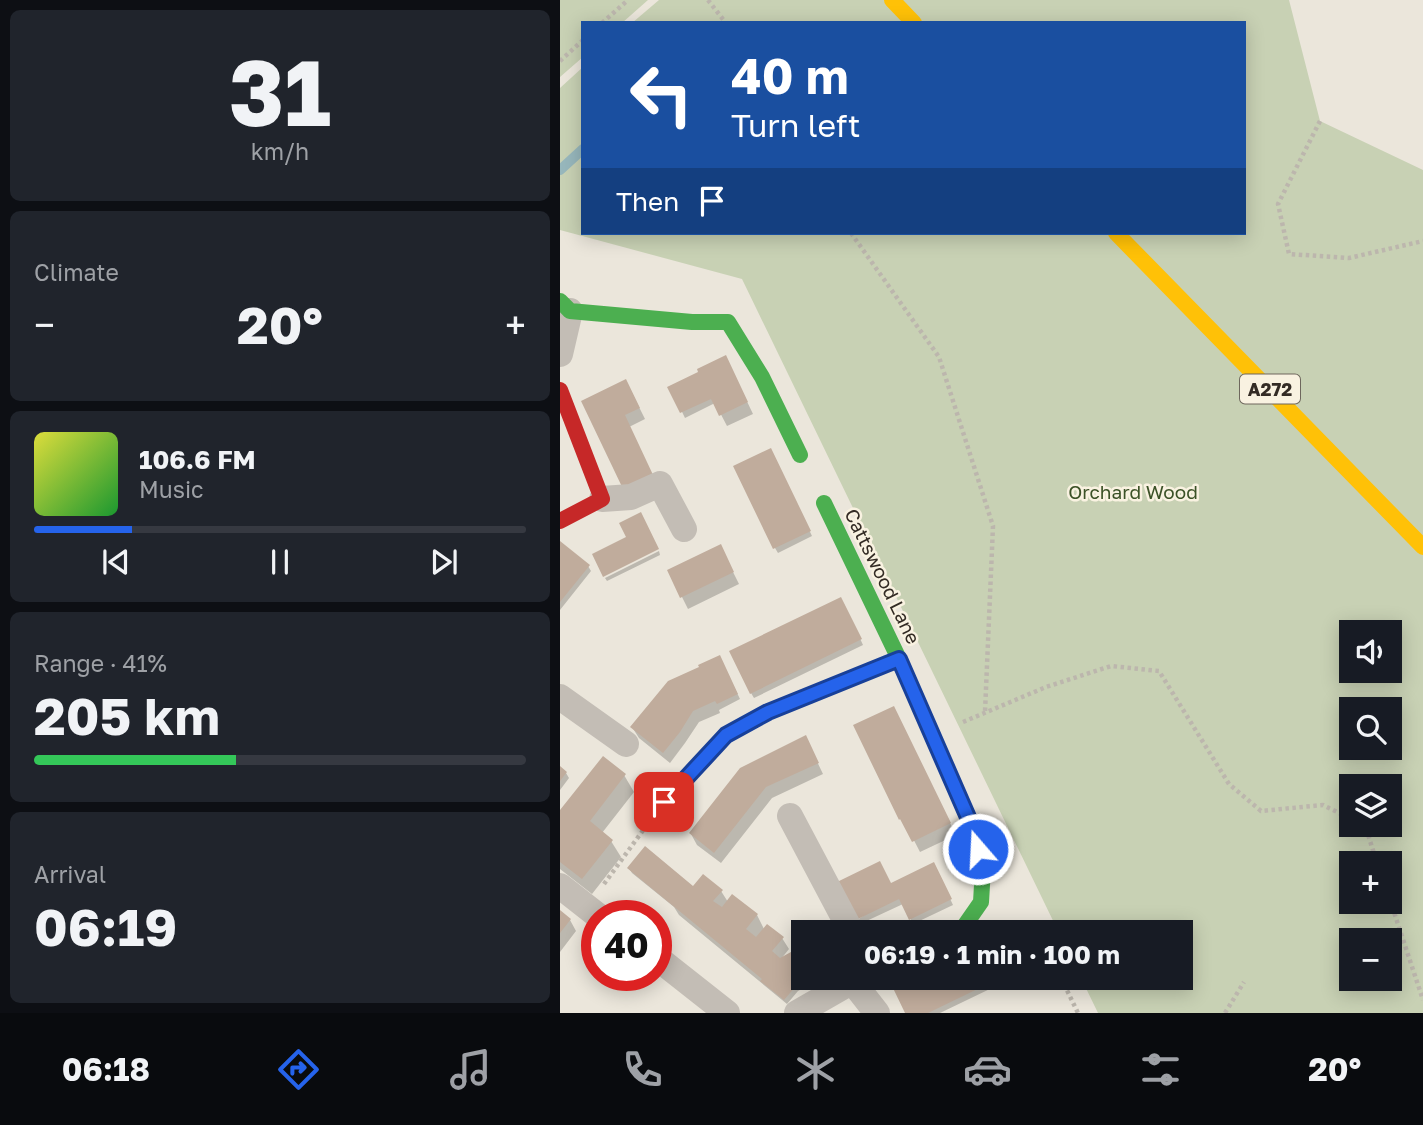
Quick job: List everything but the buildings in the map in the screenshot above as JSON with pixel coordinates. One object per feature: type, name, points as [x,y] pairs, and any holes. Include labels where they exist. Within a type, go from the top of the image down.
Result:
[{"type":"main road","points":[[892,0],[912,21]]},
{"type":"main road","name":"A272","points":[[1118,235],[1423,547]]},
{"type":"main road","points":[[565,306],[692,322],[727,322],[762,377],[800,455]]},
{"type":"main road","points":[[560,390],[603,499],[560,521]]},
{"type":"main road","name":"Cattswood Lane","points":[[824,503],[899,659],[974,831],[983,868],[981,902],[971,920]]},
{"type":"main road","points":[[664,802],[726,735],[768,712],[899,659]]},
{"type":"street","points":[[560,354],[565,306]]},
{"type":"street","points":[[603,499],[631,497],[660,484],[684,529]]},
{"type":"street","points":[[560,697],[626,744]]},
{"type":"street","points":[[790,816],[845,920]]},
{"type":"street","points":[[560,886],[581,902]]},
{"type":"street","points":[[672,970],[727,1013]]},
{"type":"street","points":[[797,1013],[837,990]]},
{"type":"street","points":[[862,990],[877,1013]]},
{"type":"path","points":[[604,21],[628,0]]},
{"type":"path","points":[[708,0],[724,21]]},
{"type":"path","points":[[560,61],[581,42]]},
{"type":"path","points":[[1320,121],[1278,204],[1289,254],[1349,258],[1423,241]]},
{"type":"path","points":[[852,235],[939,357],[993,526],[985,712]]},
{"type":"path","points":[[932,735],[1046,687],[1111,666],[1160,671],[1229,783],[1261,811],[1323,805],[1339,813]]},
{"type":"path","points":[[599,900],[664,802]]},
{"type":"path","points":[[1395,914],[1423,1000]]},
{"type":"path","points":[[1226,1013],[1244,982]]},
{"type":"path","points":[[1066,990],[1077,1013]]},
{"type":"green space","points":[[560,0],[648,0],[624,21],[581,21],[581,59],[560,77]]},
{"type":"green space","name":"Orchard Wood","points":[[659,0],[1289,0],[1320,121],[1423,170],[1423,1013],[1098,1013],[1087,990],[1193,990],[1193,920],[1053,920],[742,279],[560,230],[560,88],[581,69],[581,235],[1246,235],[1246,21],[634,21]]},
{"type":"waterway","points":[[560,170],[581,151]]},
{"type":"traffic: fast","points":[[560,301],[570,311],[692,322],[728,322],[762,377],[800,455]]},
{"type":"traffic: fast","points":[[824,503],[899,659],[974,831],[983,868],[981,902],[968,920]]},
{"type":"traffic: slow","points":[[892,0],[912,21]]},
{"type":"traffic: slow","points":[[1118,235],[1423,547]]},
{"type":"traffic: slow","points":[[664,802],[726,735],[768,712],[899,659]]},
{"type":"traffic: jam","points":[[560,390],[602,499],[560,521]]},
{"type":"route","points":[[664,802],[726,735],[768,712],[899,659],[974,831],[978,849]]}]
